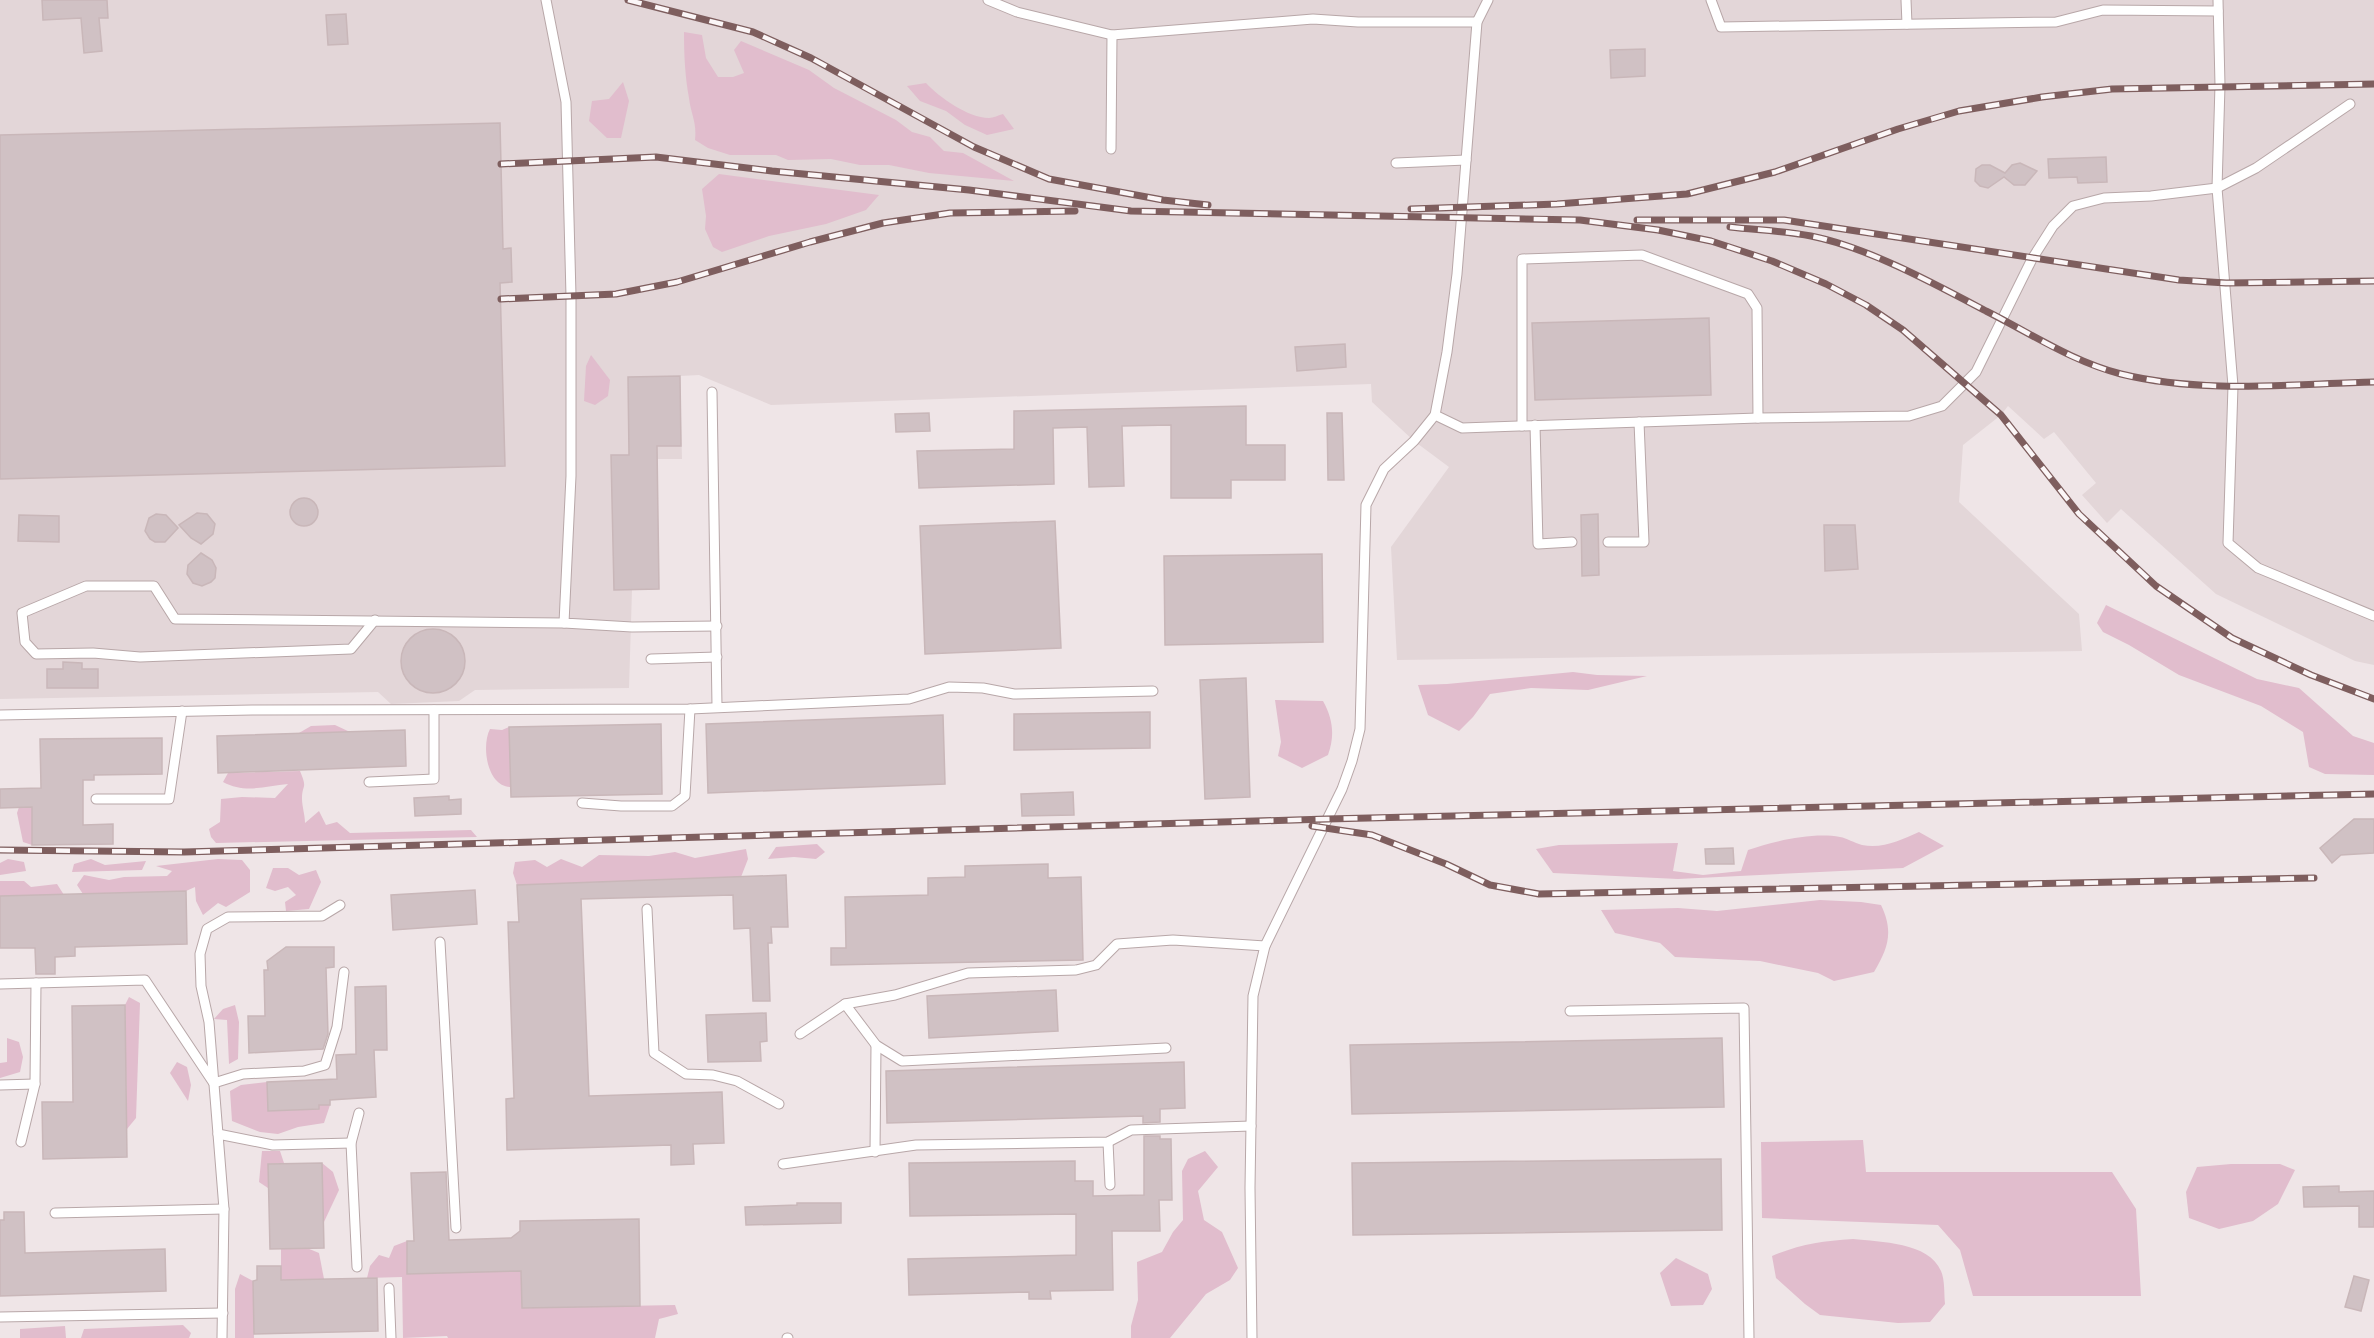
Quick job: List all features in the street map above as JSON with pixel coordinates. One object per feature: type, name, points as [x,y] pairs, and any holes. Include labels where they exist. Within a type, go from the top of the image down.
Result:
[{"type":"lane","points":[[546,0],[566,102],[571,284],[571,476],[564,623]]},
{"type":"lane","points":[[988,0],[1017,12],[1112,35],[1313,19],[1358,22],[1477,22]]},
{"type":"lane","points":[[1252,1338],[1253,996],[1265,946],[1342,789],[1360,729],[1365,505],[1384,469],[1414,441],[1435,415],[1447,352],[1457,274],[1477,22],[1488,0]]},
{"type":"lane","points":[[1711,0],[1722,27],[2056,22],[2103,5],[2218,11]]},
{"type":"lane","points":[[1906,0],[1907,24]]},
{"type":"lane","points":[[2218,0],[2220,86],[2217,188],[2233,386],[2228,543],[2258,568],[2374,616]]},
{"type":"lane","points":[[1111,149],[1112,35]]},
{"type":"lane","points":[[1435,415],[1462,428],[1758,418],[1909,416],[1942,406],[1976,372],[2032,259],[2053,226],[2073,206],[2104,198],[2151,196],[2217,188],[2256,168],[2350,104]]},
{"type":"lane","points":[[1396,163],[1466,160]]},
{"type":"lane","points":[[1522,426],[1522,259],[1631,255],[1642,255],[1748,294],[1757,308],[1758,418]]},
{"type":"lane","points":[[712,392],[717,706]]},
{"type":"lane","points":[[1608,542],[1644,542],[1639,422]]},
{"type":"lane","points":[[1535,425],[1538,544],[1572,542]]},
{"type":"lane","points":[[375,620],[351,649],[140,657],[93,653],[36,654],[25,642],[22,613],[86,586],[154,586],[175,619],[375,620],[717,627]]},
{"type":"lane","points":[[651,659],[717,657]]},
{"type":"lane","points":[[0,715],[182,711],[690,709],[909,699],[949,687],[983,688],[1014,694],[1153,691]]},
{"type":"lane","points":[[582,803],[672,806],[685,796],[690,709]]},
{"type":"lane","points":[[369,782],[434,779],[434,710]]},
{"type":"lane","points":[[96,799],[168,799],[182,711]]},
{"type":"lane","points":[[222,1338],[224,1209],[209,1022],[201,986],[200,954],[207,929],[228,917],[322,916],[340,905]]},
{"type":"lane","points":[[647,909],[654,1053],[686,1074],[713,1075],[738,1081],[779,1104]]},
{"type":"lane","points":[[800,1034],[845,1004],[895,995],[968,973],[1076,970],[1096,965],[1117,944],[1173,940],[1265,946]]},
{"type":"lane","points":[[440,942],[456,1228]]},
{"type":"lane","points":[[214,1083],[243,1074],[304,1071],[325,1065],[337,1026],[344,972]]},
{"type":"lane","points":[[0,984],[145,980],[214,1083]]},
{"type":"lane","points":[[21,1142],[35,1084],[36,983]]},
{"type":"lane","points":[[845,1004],[876,1045],[902,1061],[1166,1048]]},
{"type":"lane","points":[[1569,1011],[1744,1008],[1749,1338]]},
{"type":"lane","points":[[875,1152],[876,1045]]},
{"type":"lane","points":[[0,1084],[35,1084]]},
{"type":"lane","points":[[357,1267],[351,1143],[359,1113]]},
{"type":"lane","points":[[783,1164],[916,1145],[1108,1142],[1131,1130],[1251,1126]]},
{"type":"lane","points":[[218,1134],[273,1145],[351,1143]]},
{"type":"lane","points":[[1108,1142],[1110,1185]]},
{"type":"lane","points":[[56,1213],[224,1209]]},
{"type":"lane","points":[[389,1288],[391,1338]]},
{"type":"lane","points":[[0,1317],[223,1313]]},
{"type":"shaded area","points":[[0,0],[2374,0],[2374,665],[2355,661],[2216,594],[2121,509],[2107,523],[2082,495],[2096,483],[2054,432],[2044,439],[2008,406],[2001,415],[1963,445],[1959,502],[2079,614],[2082,651],[1397,660],[1391,547],[1449,467],[1414,441],[1372,402],[1371,384],[771,405],[699,375],[680,376],[682,459],[657,459],[659,589],[632,590],[629,688],[475,690],[459,701],[391,704],[378,692],[0,699]]},
{"type":"shaded area","points":[[684,32],[702,35],[706,58],[718,77],[733,77],[744,73],[734,50],[741,41],[809,70],[834,88],[896,120],[912,132],[930,137],[944,151],[963,153],[1014,181],[929,173],[889,165],[860,165],[831,159],[788,160],[776,155],[730,155],[708,148],[695,140],[695,123],[686,74]]},
{"type":"shaded area","points":[[623,82],[629,101],[621,138],[607,138],[589,121],[592,101],[609,99]]},
{"type":"shaded area","points":[[926,83],[946,100],[972,115],[989,118],[1003,114],[1014,129],[987,135],[965,125],[946,111],[920,101],[907,86]]},
{"type":"shaded area","points":[[719,174],[879,195],[866,210],[826,224],[769,236],[722,252],[713,247],[705,229],[706,216],[702,189]]},
{"type":"shaded area","points":[[591,355],[610,380],[608,396],[595,405],[584,401],[586,366]]},
{"type":"shaded area","points":[[2106,605],[2257,679],[2299,688],[2353,736],[2374,743],[2374,775],[2325,774],[2309,767],[2303,732],[2261,706],[2179,675],[2103,632],[2097,623]]},
{"type":"shaded area","points":[[1573,672],[1647,676],[1588,690],[1531,688],[1490,694],[1459,731],[1428,715],[1418,685],[1447,684]]},
{"type":"shaded area","points":[[1275,700],[1323,701],[1332,728],[1332,741],[1328,755],[1302,768],[1278,756],[1281,742]]},
{"type":"shaded area","points":[[335,725],[350,732],[299,733],[311,726]]},
{"type":"shaded area","points":[[509,727],[511,787],[496,780],[491,773],[486,755],[487,736],[490,729],[502,730]]},
{"type":"shaded area","points":[[300,771],[304,784],[302,799],[305,823],[319,811],[326,825],[337,822],[350,833],[471,830],[477,837],[216,843],[211,837],[209,829],[220,822],[221,799],[275,798],[288,784],[239,788],[223,782],[228,773]]},
{"type":"shaded area","points":[[32,800],[32,845],[23,842],[17,813],[21,801]]},
{"type":"shaded area","points":[[1919,832],[1944,846],[1903,868],[1678,879],[1553,873],[1536,849],[1559,845],[1678,843],[1673,871],[1703,875],[1741,871],[1748,850],[1770,843],[1829,836],[1862,845],[1877,846],[1892,843]]},
{"type":"shaded area","points":[[817,844],[825,852],[816,859],[794,857],[768,859],[776,847]]},
{"type":"shaded area","points":[[746,849],[748,859],[741,877],[517,885],[513,873],[515,862],[535,860],[547,867],[561,859],[582,867],[599,855],[649,856],[675,852],[695,858]]},
{"type":"shaded area","points":[[8,859],[24,862],[26,871],[0,875],[0,863]]},
{"type":"shaded area","points":[[91,859],[105,865],[146,861],[142,870],[72,872],[74,864]]},
{"type":"shaded area","points":[[218,859],[242,860],[250,870],[250,892],[226,907],[218,903],[203,915],[196,901],[195,887],[186,891],[83,894],[77,885],[84,875],[109,880],[124,877],[167,876],[172,871],[156,866]]},
{"type":"shaded area","points":[[273,868],[288,868],[299,875],[316,870],[321,882],[309,909],[286,911],[285,902],[296,895],[288,887],[275,891],[266,888]]},
{"type":"shaded area","points":[[0,881],[24,881],[31,887],[57,884],[64,895],[0,896]]},
{"type":"shaded area","points":[[1820,900],[1881,905],[1887,923],[1888,940],[1874,972],[1834,981],[1818,973],[1760,961],[1675,957],[1660,943],[1615,933],[1601,910],[1678,908],[1717,911]]},
{"type":"shaded area","points":[[129,997],[140,1003],[136,1118],[127,1129],[125,1005]]},
{"type":"shaded area","points":[[235,1005],[239,1022],[238,1059],[229,1064],[227,1020],[214,1019],[223,1009]]},
{"type":"shaded area","points":[[7,1038],[19,1042],[23,1057],[20,1072],[0,1078],[0,1063],[7,1062]]},
{"type":"shaded area","points":[[177,1062],[187,1067],[191,1085],[188,1101],[170,1073]]},
{"type":"shaded area","points":[[267,1082],[269,1111],[319,1109],[319,1105],[330,1105],[324,1123],[298,1127],[278,1134],[260,1132],[232,1121],[230,1091],[241,1085]]},
{"type":"shaded area","points":[[1863,1140],[1866,1172],[2112,1172],[2136,1209],[2141,1296],[1973,1296],[1960,1250],[1938,1225],[1762,1218],[1761,1142]]},
{"type":"shaded area","points":[[262,1151],[280,1151],[284,1163],[268,1164],[268,1188],[259,1182]]},
{"type":"shaded area","points":[[1205,1151],[1218,1167],[1198,1191],[1204,1220],[1222,1232],[1238,1268],[1230,1280],[1206,1294],[1170,1338],[1131,1338],[1131,1326],[1138,1300],[1137,1262],[1162,1252],[1183,1220],[1182,1171],[1188,1159]]},
{"type":"shaded area","points":[[322,1163],[333,1172],[339,1190],[323,1224]]},
{"type":"shaded area","points":[[2280,1164],[2295,1170],[2278,1204],[2253,1221],[2219,1229],[2189,1218],[2186,1192],[2197,1167]]},
{"type":"shaded area","points":[[1853,1239],[1903,1245],[1926,1254],[1935,1261],[1944,1283],[1945,1304],[1930,1322],[1898,1323],[1820,1315],[1776,1278],[1772,1256],[1812,1244]]},
{"type":"shaded area","points":[[407,1241],[408,1274],[521,1271],[522,1308],[675,1305],[678,1314],[659,1319],[655,1338],[448,1338],[447,1336],[403,1338],[402,1277],[367,1278],[370,1266],[379,1255],[389,1258],[394,1246]]},
{"type":"shaded area","points":[[307,1248],[319,1253],[324,1279],[281,1280],[281,1249]]},
{"type":"shaded area","points":[[1676,1258],[1708,1274],[1712,1289],[1703,1305],[1671,1306],[1660,1273]]},
{"type":"shaded area","points":[[240,1274],[253,1281],[254,1338],[235,1338],[235,1289]]},
{"type":"shaded area","points":[[183,1325],[191,1333],[189,1338],[81,1338],[84,1329]]},
{"type":"shaded area","points":[[65,1326],[66,1338],[20,1338],[20,1329]]},
{"type":"building","points":[[42,0],[107,0],[108,18],[99,18],[102,51],[84,53],[81,18],[43,20]]},
{"type":"building","points":[[346,14],[348,44],[328,45],[326,15]]},
{"type":"building","points":[[1645,49],[1645,76],[1611,78],[1610,50]]},
{"type":"building","points":[[500,123],[503,249],[511,248],[512,282],[500,283],[505,466],[0,479],[0,135]]},
{"type":"building","points":[[2106,157],[2107,182],[2078,183],[2077,177],[2049,178],[2048,159]]},
{"type":"building","points":[[2020,163],[2037,171],[2025,185],[2014,185],[2004,177],[1988,188],[1980,186],[1975,181],[1976,169],[1982,165],[1990,165],[2005,173],[2012,165]]},
{"type":"building","points":[[1709,318],[1711,395],[1535,400],[1532,323]]},
{"type":"building","points":[[1345,344],[1346,367],[1297,371],[1295,347]]},
{"type":"building","points":[[680,376],[681,446],[657,446],[659,589],[614,590],[611,455],[629,455],[628,377]]},
{"type":"building","points":[[1246,406],[1246,445],[1285,445],[1285,480],[1231,480],[1231,498],[1171,498],[1171,425],[1122,426],[1124,486],[1089,487],[1087,427],[1053,428],[1054,484],[919,488],[917,451],[1014,449],[1014,411]]},
{"type":"building","points":[[929,413],[930,431],[896,432],[895,414]]},
{"type":"building","points":[[1327,413],[1342,413],[1344,480],[1328,480]]},
{"type":"building","points":[[304,498],[314,502],[318,512],[314,522],[304,526],[294,522],[290,512],[294,502]]},
{"type":"building","points":[[197,513],[207,514],[215,524],[213,534],[201,544],[191,538],[179,525]]},
{"type":"building","points":[[156,514],[166,515],[178,528],[165,542],[155,542],[145,531],[149,518]]},
{"type":"building","points":[[1598,514],[1599,575],[1582,576],[1581,515]]},
{"type":"building","points":[[19,515],[59,516],[59,542],[18,541]]},
{"type":"building","points":[[1055,521],[1061,648],[925,654],[920,526]]},
{"type":"building","points":[[1824,525],[1855,525],[1858,569],[1825,571]]},
{"type":"building","points":[[201,553],[212,560],[216,568],[215,578],[202,586],[193,583],[187,574],[188,565]]},
{"type":"building","points":[[1322,554],[1323,642],[1165,645],[1164,556]]},
{"type":"building","points":[[427,629],[439,629],[456,638],[463,649],[465,661],[463,673],[456,684],[439,693],[427,693],[415,688],[406,679],[401,667],[401,655],[406,643],[415,634]]},
{"type":"building","points":[[63,662],[82,663],[82,669],[98,669],[98,688],[47,688],[47,669],[63,669]]},
{"type":"building","points":[[1246,678],[1250,797],[1205,799],[1200,680]]},
{"type":"building","points":[[1150,712],[1150,748],[1014,750],[1014,714]]},
{"type":"building","points":[[943,715],[945,784],[708,793],[706,724]]},
{"type":"building","points":[[661,724],[662,794],[511,797],[509,727]]},
{"type":"building","points":[[405,730],[406,766],[218,773],[217,736]]},
{"type":"building","points":[[162,738],[162,774],[94,775],[94,780],[83,780],[83,825],[113,824],[113,844],[32,845],[32,807],[0,808],[0,789],[41,788],[40,739]]},
{"type":"building","points":[[1073,792],[1074,815],[1022,816],[1021,794]]},
{"type":"building","points":[[449,796],[449,800],[461,799],[461,814],[415,816],[414,798]]},
{"type":"building","points":[[2354,819],[2374,819],[2374,853],[2341,855],[2332,863],[2320,848]]},
{"type":"building","points":[[1733,848],[1734,864],[1706,864],[1705,849]]},
{"type":"building","points":[[1048,864],[1048,878],[1081,877],[1083,960],[831,965],[831,948],[846,948],[845,897],[928,895],[928,878],[965,877],[965,866]]},
{"type":"building","points":[[786,875],[788,927],[771,927],[772,943],[768,943],[770,1001],[753,1001],[750,928],[734,929],[733,895],[581,899],[589,1096],[722,1092],[724,1143],[693,1144],[694,1164],[671,1165],[671,1145],[507,1150],[506,1099],[514,1098],[508,922],[519,922],[517,885]]},
{"type":"building","points":[[475,890],[477,924],[393,930],[391,895]]},
{"type":"building","points":[[186,891],[187,944],[75,947],[75,956],[55,957],[55,974],[36,974],[35,948],[0,948],[0,896]]},
{"type":"building","points":[[286,947],[334,947],[334,967],[326,968],[328,1034],[323,1049],[249,1053],[248,1016],[265,1016],[264,970],[268,970],[267,961]]},
{"type":"building","points":[[386,986],[387,1050],[374,1050],[376,1097],[330,1100],[330,1105],[319,1105],[319,1109],[268,1111],[267,1082],[337,1079],[336,1055],[356,1054],[355,987]]},
{"type":"building","points":[[1056,990],[1058,1031],[929,1038],[927,996]]},
{"type":"building","points":[[125,1005],[127,1157],[43,1159],[42,1102],[73,1102],[72,1006]]},
{"type":"building","points":[[766,1013],[767,1041],[760,1042],[761,1061],[708,1062],[706,1015]]},
{"type":"building","points":[[1722,1038],[1724,1107],[1352,1114],[1350,1045]]},
{"type":"building","points":[[1184,1062],[1185,1108],[1160,1109],[1160,1122],[1143,1123],[1143,1116],[887,1123],[886,1071]]},
{"type":"building","points":[[1144,1136],[1171,1139],[1172,1200],[1159,1200],[1160,1231],[1112,1231],[1113,1290],[1050,1291],[1051,1299],[1029,1299],[1029,1292],[909,1295],[908,1259],[1076,1255],[1076,1214],[910,1216],[909,1163],[1075,1161],[1075,1181],[1093,1181],[1093,1196],[1144,1195]]},
{"type":"building","points":[[1721,1159],[1722,1230],[1353,1235],[1352,1163]]},
{"type":"building","points":[[322,1163],[324,1248],[270,1249],[268,1164]]},
{"type":"building","points":[[446,1172],[449,1240],[511,1238],[520,1231],[520,1221],[639,1219],[640,1306],[522,1308],[521,1271],[407,1274],[407,1241],[414,1241],[411,1173]]},
{"type":"building","points":[[2339,1186],[2339,1192],[2374,1191],[2374,1227],[2359,1227],[2359,1206],[2304,1207],[2303,1187]]},
{"type":"building","points":[[797,1203],[841,1203],[841,1223],[746,1225],[745,1207],[797,1205]]},
{"type":"building","points":[[4,1212],[24,1212],[25,1253],[165,1249],[166,1291],[0,1296],[0,1220],[4,1220]]},
{"type":"building","points":[[257,1266],[281,1266],[281,1280],[377,1278],[378,1331],[254,1334],[253,1281],[257,1280]]},
{"type":"building","points":[[2354,1276],[2369,1280],[2361,1311],[2345,1307]]},
{"type":"railway","points":[[628,0],[753,32],[811,58],[974,147],[1049,179],[1163,200],[1208,205]]},
{"type":"railway","points":[[1411,209],[1557,204],[1687,194],[1775,172],[1898,129],[1959,111],[2042,97],[2112,89],[2374,84]]},
{"type":"railway","points":[[501,164],[656,157],[969,190],[1131,211],[1580,220],[1658,230],[1711,241],[1772,261],[1826,284],[1866,305],[1903,330],[2001,415],[2079,514],[2156,586],[2232,638],[2311,675],[2374,699]]},
{"type":"railway","points":[[501,299],[616,294],[677,282],[810,242],[883,223],[950,213],[1075,211]]},
{"type":"railway","points":[[1637,220],[1784,220],[2179,280],[2226,283],[2374,281]]},
{"type":"railway","points":[[1730,227],[1811,236],[1833,241],[1878,257],[1923,278],[2069,355],[2121,374],[2183,384],[2215,386],[2374,382]]},
{"type":"railway","points":[[0,850],[184,852],[1327,819],[2374,794]]},
{"type":"railway","points":[[1312,826],[1372,835],[1446,864],[1490,885],[1539,894],[2314,878]]}]
